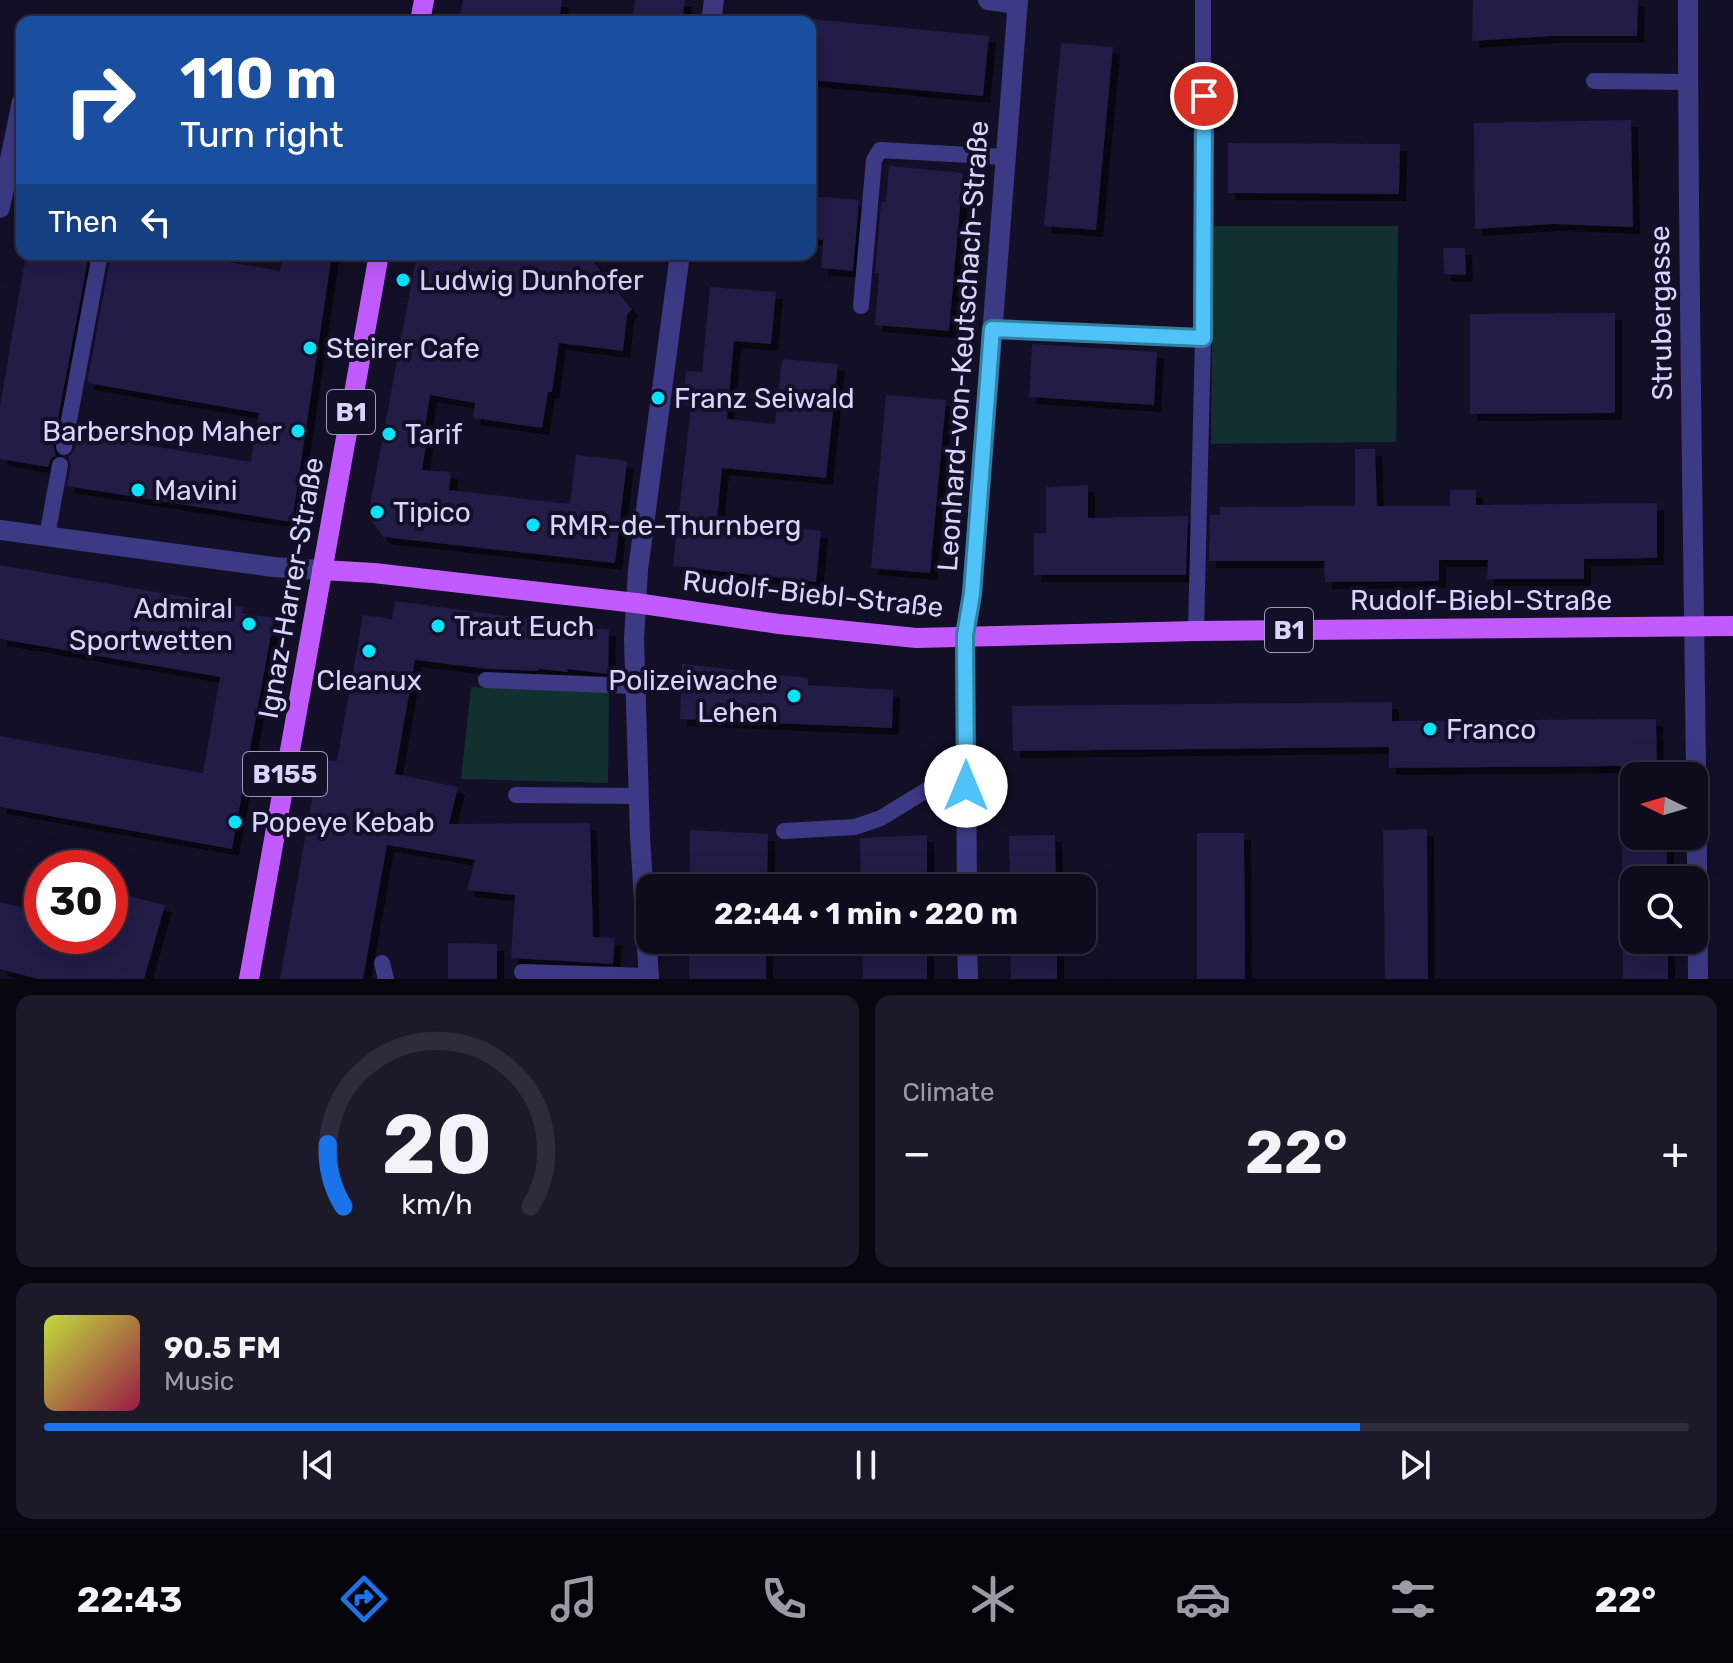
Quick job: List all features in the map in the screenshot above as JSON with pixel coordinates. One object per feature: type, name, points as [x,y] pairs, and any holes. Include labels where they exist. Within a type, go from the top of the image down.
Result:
[{"type":"main road","name":"Ignaz-Harrer-Straße","points":[[249,979],[378,260]]},
{"type":"main road","name":"Rudolf-Biebl-Straße","points":[[322,570],[374,573],[636,603],[779,624],[916,638],[1196,631],[1733,626]]},
{"type":"street","points":[[988,0],[1018,2]]},
{"type":"street","name":"Strubergasse","points":[[1688,0],[1687,231],[1698,979]]},
{"type":"street","name":"Leonhard-von-Keutschach-Straße","points":[[967,874],[965,635],[972,594],[1018,2]]},
{"type":"street","points":[[0,208],[16,130]]},
{"type":"street","points":[[649,977],[634,686],[636,603],[679,260]]},
{"type":"street","points":[[0,530],[273,567],[322,570]]},
{"type":"street","points":[[967,954],[968,979]]},
{"type":"lane","points":[[1196,631],[1203,338],[1203,0]]},
{"type":"lane","points":[[1594,81],[1688,82]]},
{"type":"lane","points":[[861,306],[874,160],[880,150],[1006,157]]},
{"type":"lane","points":[[64,447],[99,260]]},
{"type":"lane","points":[[992,329],[1203,338]]},
{"type":"lane","points":[[47,536],[60,465]]},
{"type":"lane","points":[[486,680],[634,686]]},
{"type":"lane","points":[[784,831],[855,827],[881,818],[930,788],[966,786]]},
{"type":"lane","points":[[516,795],[638,796]]},
{"type":"lane","points":[[522,972],[649,977]]},
{"type":"green space","points":[[1213,226],[1398,226],[1396,442],[1211,444]]},
{"type":"green space","points":[[471,687],[609,692],[608,783],[461,779]]},
{"type":"building","points":[[463,0],[562,0],[560,16],[460,16]]},
{"type":"building","points":[[635,0],[685,0],[683,16],[633,16]]},
{"type":"building","points":[[1473,0],[1638,0],[1637,36],[1551,36],[1472,41]]},
{"type":"building","points":[[816,20],[989,36],[983,96],[816,81]]},
{"type":"building","points":[[1061,43],[1113,47],[1096,230],[1044,226]]},
{"type":"building","points":[[1631,120],[1633,227],[1553,224],[1475,229],[1474,123]]},
{"type":"building","points":[[1228,143],[1400,144],[1399,194],[1228,193]]},
{"type":"building","points":[[889,166],[963,173],[949,331],[875,325],[879,273],[875,273],[881,202],[886,202]]},
{"type":"building","points":[[816,196],[859,200],[853,271],[821,268],[823,240],[816,239]]},
{"type":"building","points":[[1443,248],[1465,248],[1466,275],[1444,274]]},
{"type":"building","points":[[25,260],[88,260],[53,445],[56,455],[48,467],[0,459],[0,406]]},
{"type":"building","points":[[110,260],[217,260],[280,271],[282,260],[331,260],[292,522],[67,486],[71,466],[68,457],[75,450],[78,434],[251,462],[259,413],[87,383]]},
{"type":"building","points":[[416,260],[592,260],[632,309],[627,315],[623,351],[559,343],[552,392],[548,392],[542,428],[473,418],[475,403],[430,395],[422,470],[451,472],[449,490],[570,504],[576,455],[627,461],[615,563],[383,537],[368,516]]},
{"type":"building","points":[[710,287],[776,292],[771,344],[734,341],[727,419],[775,424],[782,359],[838,364],[826,478],[722,468],[717,519],[821,531],[816,582],[673,566],[691,405],[683,404],[686,371],[702,372]]},
{"type":"building","points":[[1615,313],[1615,413],[1470,414],[1470,314]]},
{"type":"building","points":[[1032,344],[1157,352],[1154,405],[1029,397]]},
{"type":"building","points":[[886,395],[946,400],[930,573],[871,568]]},
{"type":"building","points":[[1355,449],[1375,449],[1377,506],[1450,506],[1450,490],[1476,490],[1476,505],[1657,503],[1657,558],[1584,559],[1584,579],[1487,579],[1488,560],[1439,560],[1439,581],[1325,582],[1324,561],[1209,561],[1210,515],[1220,515],[1220,507],[1355,506]]},
{"type":"building","points":[[1088,485],[1088,518],[1188,516],[1186,575],[1034,575],[1034,533],[1046,533],[1046,487]]},
{"type":"building","points":[[0,565],[243,607],[242,613],[274,618],[232,849],[0,807],[0,736],[203,773],[220,677],[0,639]]},
{"type":"building","points":[[395,601],[609,630],[608,674],[567,669],[568,672],[488,669],[415,660],[395,774],[458,787],[449,824],[590,823],[593,937],[615,938],[613,964],[511,958],[515,895],[467,890],[475,860],[387,845],[363,979],[280,979],[319,759],[337,761],[363,615],[392,619]]},
{"type":"building","points":[[682,664],[808,678],[808,685],[893,690],[892,728],[680,719]]},
{"type":"building","points":[[1392,702],[1392,721],[1656,719],[1657,762],[1620,762],[1620,766],[1389,768],[1389,747],[1013,751],[1012,706]]},
{"type":"building","points":[[1427,829],[1428,979],[1385,979],[1383,830]]},
{"type":"building","points":[[690,830],[768,834],[767,874],[690,874]]},
{"type":"building","points":[[1197,833],[1244,833],[1245,979],[1197,979]]},
{"type":"building","points":[[927,835],[927,874],[861,874],[860,838]]},
{"type":"building","points":[[1055,835],[1056,874],[1010,874],[1009,836]]},
{"type":"building","points":[[1622,850],[1667,850],[1667,866],[1622,866]]},
{"type":"building","points":[[128,896],[165,905],[144,979],[38,979],[0,969],[0,902],[24,908],[24,954],[128,954]]},
{"type":"building","points":[[448,943],[497,944],[497,979],[448,979]]},
{"type":"building","points":[[689,954],[766,954],[766,979],[689,979]]},
{"type":"building","points":[[862,954],[927,954],[927,979],[863,979]]},
{"type":"building","points":[[1010,954],[1057,954],[1057,979],[1011,979]]},
{"type":"building","points":[[1623,954],[1668,954],[1668,979],[1623,979]]},
{"type":"place","name":"Ludwig Dunhofer","points":[[403,280]]},
{"type":"place","name":"Steirer Cafe","points":[[310,348]]},
{"type":"place","name":"Franz Seiwald","points":[[658,398]]},
{"type":"place","name":"Barbershop Maher","points":[[298,431]]},
{"type":"place","name":"Tarif","points":[[389,434]]},
{"type":"place","name":"Mavini","points":[[138,490]]},
{"type":"place","name":"Tipico","points":[[377,512]]},
{"type":"place","name":"RMR-de-Thurnberg","points":[[533,525]]},
{"type":"place","name":"Admiral Sportwetten","points":[[249,624]]},
{"type":"place","name":"Traut Euch","points":[[438,626]]},
{"type":"place","name":"Cleanux","points":[[369,651]]},
{"type":"place","name":"Polizeiwache Lehen","points":[[794,696]]},
{"type":"place","name":"Franco","points":[[1430,729]]},
{"type":"place","name":"Popeye Kebab","points":[[235,822]]},
{"type":"route","points":[[966,786],[965,635],[972,594],[992,329],[1203,338],[1204,96]]}]
